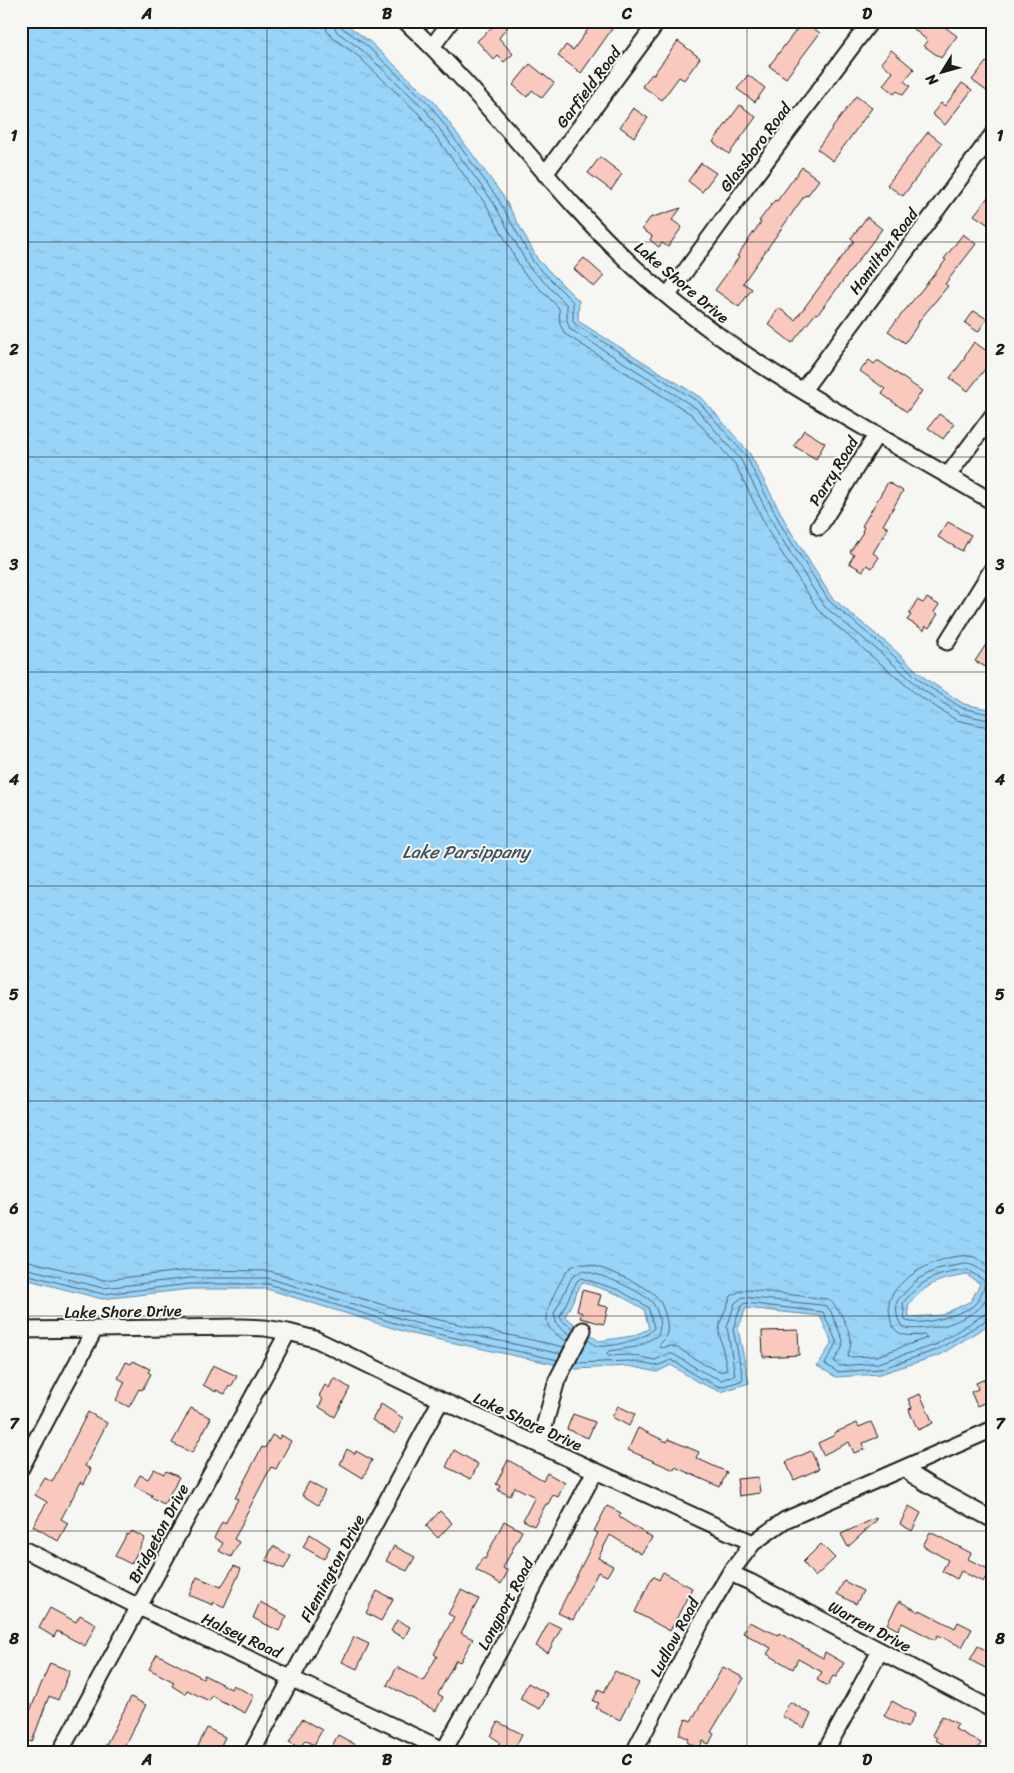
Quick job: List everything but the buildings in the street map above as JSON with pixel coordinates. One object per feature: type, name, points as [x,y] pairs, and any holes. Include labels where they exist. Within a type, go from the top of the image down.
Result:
[{"type":"street","name":"Lake Shore Drive","points":[[405,21],[432,47],[589,223],[634,267],[668,295],[711,330],[770,370],[993,502]]},
{"type":"street","points":[[432,47],[450,21]]},
{"type":"street","name":"Garfield Road","points":[[545,174],[658,21]]},
{"type":"street","name":"Glassboro Road","points":[[668,295],[748,184],[871,21]]},
{"type":"street","name":"Hamilton Road","points":[[803,390],[993,134]]},
{"type":"street","points":[[948,475],[993,415]]},
{"type":"street","name":"Parry Road","points":[[819,527],[877,434]]},
{"type":"street","points":[[946,642],[993,568]]},
{"type":"street","name":"Lake Shore Drive","points":[[21,1330],[242,1327],[266,1328],[288,1332],[315,1340],[753,1543]]},
{"type":"street","points":[[21,1468],[95,1329]]},
{"type":"street","points":[[539,1445],[558,1380],[583,1330]]},
{"type":"street","name":"Bridgeton Drive","points":[[60,1752],[288,1332]]},
{"type":"street","name":"Flemington Drive","points":[[252,1752],[441,1400]]},
{"type":"street","points":[[753,1543],[785,1520],[993,1429]]},
{"type":"street","points":[[904,1469],[993,1520]]},
{"type":"street","name":"Longport Road","points":[[445,1751],[595,1471]]},
{"type":"street","name":"Ludlow Road","points":[[634,1752],[706,1613],[730,1573],[753,1543]]},
{"type":"street","name":"Halsey Road","points":[[21,1548],[445,1751]]},
{"type":"street","name":"Warren Drive","points":[[730,1573],[993,1710]]},
{"type":"street","points":[[825,1752],[880,1651]]},
{"type":"water","name":"Lake Parsippany","points":[[21,21],[342,21],[369,41],[434,102],[503,196],[538,260],[579,301],[578,321],[703,399],[750,454],[788,527],[832,598],[889,645],[926,679],[964,704],[993,710],[993,1322],[940,1355],[880,1374],[836,1377],[817,1366],[832,1343],[820,1316],[746,1308],[738,1329],[749,1383],[721,1392],[696,1381],[671,1365],[657,1372],[629,1366],[577,1369],[412,1334],[267,1289],[191,1289],[102,1299],[21,1278]],"holes":[[[967,1275],[980,1284],[971,1301],[942,1315],[909,1317],[908,1305],[922,1291],[934,1283]],[[582,1282],[617,1294],[644,1309],[649,1329],[632,1336],[599,1341],[565,1317]]]}]
